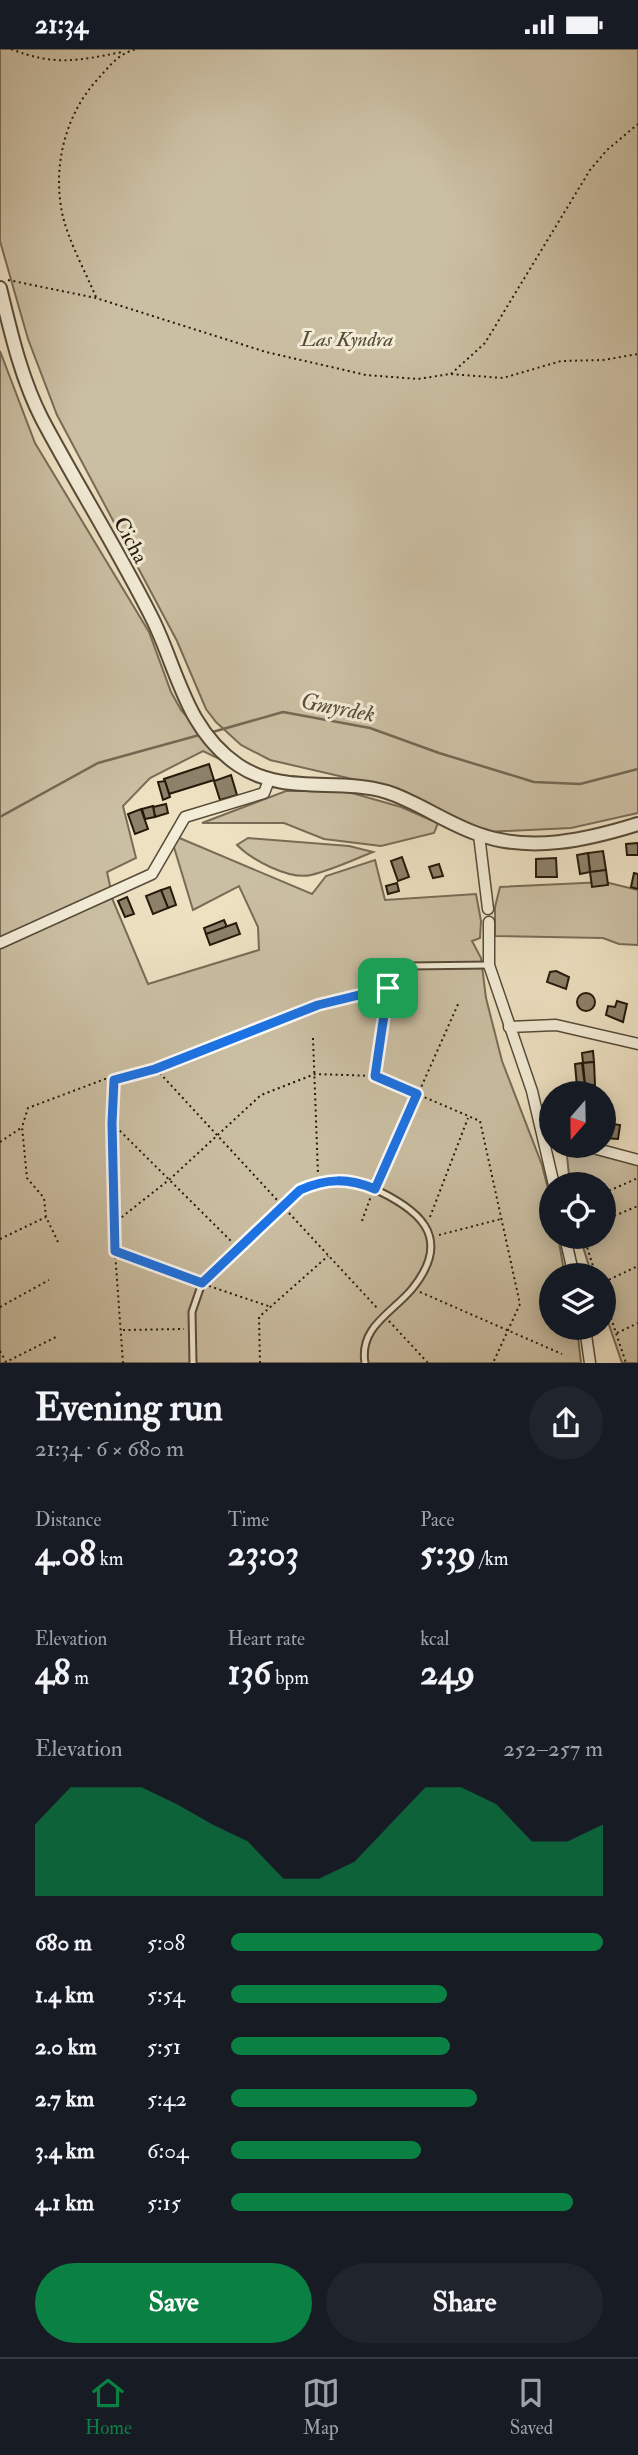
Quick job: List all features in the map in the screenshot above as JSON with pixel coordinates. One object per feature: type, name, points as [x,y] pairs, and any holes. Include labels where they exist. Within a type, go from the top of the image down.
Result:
[{"type":"street","name":"Cicha","points":[[0,288],[17,355],[42,418],[154,622],[185,702],[209,739],[239,766],[269,780],[299,786],[342,785],[386,792],[479,835],[514,843],[567,842],[638,824]]},
{"type":"street","points":[[0,943],[152,874],[184,817],[264,793],[269,780]]},
{"type":"street","points":[[479,835],[488,909]]},
{"type":"street","points":[[489,922],[489,965],[532,1091],[551,1172]]},
{"type":"street","points":[[509,1027],[556,1025],[638,1044]]},
{"type":"street","points":[[616,1154],[638,1160]]},
{"type":"street","points":[[587,1340],[590,1363]]},
{"type":"lane","points":[[408,966],[489,965]]},
{"type":"lane","points":[[193,1363],[192,1312],[202,1283],[300,1190],[318,1182],[354,1181],[410,1209],[424,1222],[431,1237],[432,1252],[413,1289],[384,1316],[365,1342],[365,1363]]},
{"type":"path","points":[[11,49],[38,60],[68,63],[136,49]]},
{"type":"path","points":[[96,298],[63,217],[59,171],[65,135],[88,90],[123,52]]},
{"type":"path","points":[[450,374],[485,342],[590,170],[607,150],[638,124]]},
{"type":"path","points":[[0,278],[96,298],[267,352],[366,375],[418,379],[450,374],[503,378],[561,361],[603,360],[638,354]]},
{"type":"path","points":[[375,1076],[388,988],[408,966]]},
{"type":"path","points":[[58,1242],[46,1217],[44,1198],[27,1178],[22,1127],[27,1108],[105,1079],[114,1080],[155,1069],[318,1005],[388,988]]},
{"type":"path","points":[[362,1221],[459,1002]]},
{"type":"path","points":[[313,1038],[318,1182]]},
{"type":"path","points":[[155,1069],[428,1363]]},
{"type":"path","points":[[113,1224],[170,1179],[261,1095],[315,1074],[375,1076],[480,1121],[520,1304],[493,1363]]},
{"type":"path","points":[[114,1080],[113,1224],[123,1363]]},
{"type":"path","points":[[424,1222],[430,1216],[469,1117]]},
{"type":"path","points":[[112,1123],[238,1248]]},
{"type":"path","points":[[0,1142],[22,1127]]},
{"type":"path","points":[[616,1188],[638,1178]]},
{"type":"path","points":[[616,1215],[638,1206]]},
{"type":"path","points":[[0,1238],[46,1217]]},
{"type":"path","points":[[431,1237],[502,1219]]},
{"type":"path","points":[[115,1251],[271,1307]]},
{"type":"path","points":[[260,1363],[259,1317],[329,1256]]},
{"type":"path","points":[[616,1276],[638,1266]]},
{"type":"path","points":[[0,1307],[49,1280]]},
{"type":"path","points":[[413,1289],[562,1354]]},
{"type":"path","points":[[626,1363],[616,1333],[638,1323]]},
{"type":"path","points":[[121,1330],[192,1329]]},
{"type":"path","points":[[0,1351],[6,1362],[56,1337]]},
{"type":"green space","name":"Las Kyndra","points":[[0,49],[638,49],[638,813],[571,828],[485,832],[442,813],[404,791],[270,760],[241,745],[216,722],[206,709],[177,641],[57,415],[28,339],[0,241]]},
{"type":"green space","points":[[0,351],[35,443],[149,632],[171,692],[181,710],[212,746],[236,767],[203,751],[150,778],[123,806],[136,858],[107,872],[111,890],[0,938]]},
{"type":"green space","points":[[286,791],[345,791],[401,807],[438,823],[434,833],[381,846],[324,839],[284,823],[202,823]]},
{"type":"green space","points":[[170,834],[312,894],[326,876],[375,860],[385,900],[476,894],[481,921],[480,938],[472,941],[481,958],[486,998],[502,1061],[544,1172],[539,1172],[539,1249],[560,1249],[563,1263],[539,1263],[539,1340],[578,1340],[581,1363],[0,1363],[0,947],[112,898],[148,984],[259,950],[258,927],[239,886],[193,910]]},
{"type":"green space","points":[[248,838],[349,846],[373,852],[311,875],[292,875],[252,857],[237,845]]},
{"type":"green space","points":[[605,882],[638,890],[638,945],[619,944],[603,938],[495,936],[495,907],[500,887]]},
{"type":"green space","points":[[616,1158],[638,1164],[638,1363],[622,1363],[614,1340],[616,1263],[588,1263],[584,1249],[616,1249],[616,1172],[569,1172],[567,1159]]},
{"type":"building","points":[[209,764],[214,780],[169,794],[164,779]]},
{"type":"building","points":[[231,775],[237,795],[220,800],[214,781]]},
{"type":"building","points":[[165,781],[170,797],[163,800],[158,782]]},
{"type":"building","points":[[166,804],[168,813],[155,817],[153,807]]},
{"type":"building","points":[[153,806],[155,817],[145,819],[142,809]]},
{"type":"building","points":[[141,809],[148,829],[135,834],[128,814]]},
{"type":"building","points":[[638,843],[638,855],[627,855],[626,844]]},
{"type":"building","points":[[603,851],[606,870],[590,872],[588,853]]},
{"type":"building","points":[[588,853],[590,872],[580,874],[577,855]]},
{"type":"building","points":[[402,857],[409,877],[398,881],[391,861]]},
{"type":"building","points":[[556,858],[557,877],[536,877],[536,859]]},
{"type":"building","points":[[439,864],[443,876],[433,878],[429,867]]},
{"type":"building","points":[[606,870],[608,885],[592,887],[590,872]]},
{"type":"building","points":[[634,873],[638,874],[638,889],[631,887]]},
{"type":"building","points":[[397,883],[399,891],[388,894],[386,886]]},
{"type":"building","points":[[170,887],[176,905],[168,908],[161,890]]},
{"type":"building","points":[[161,890],[168,908],[153,914],[146,896]]},
{"type":"building","points":[[127,897],[134,914],[125,917],[118,901]]},
{"type":"building","points":[[224,920],[227,927],[206,934],[204,928]]},
{"type":"building","points":[[236,923],[240,934],[210,945],[206,934]]},
{"type":"building","points":[[556,971],[569,977],[566,989],[547,982],[550,972]]},
{"type":"building","points":[[586,993],[592,996],[595,1002],[592,1008],[586,1011],[580,1008],[577,1002],[580,996]]},
{"type":"building","points":[[617,1001],[627,1004],[623,1022],[606,1015],[608,1006],[615,1007]]},
{"type":"building","points":[[593,1051],[594,1062],[583,1063],[582,1053]]},
{"type":"building","points":[[594,1062],[595,1081],[585,1081],[583,1063]]},
{"type":"building","points":[[582,1063],[584,1081],[576,1081],[575,1064]]},
{"type":"building","points":[[616,1124],[620,1125],[616,1139]]},
{"type":"waterway","name":"Gmyrdek","points":[[209,733],[283,712],[370,728],[439,753],[534,782],[580,784],[638,769]]},
{"type":"waterway","name":"Gmyrdek","points":[[0,817],[98,763],[203,734]]},
{"type":"route","points":[[388,988],[375,1076],[417,1094],[375,1189],[354,1181],[341,1180],[318,1182],[300,1190],[202,1283],[115,1251],[112,1123],[114,1080],[155,1069],[318,1005],[388,988]]}]
